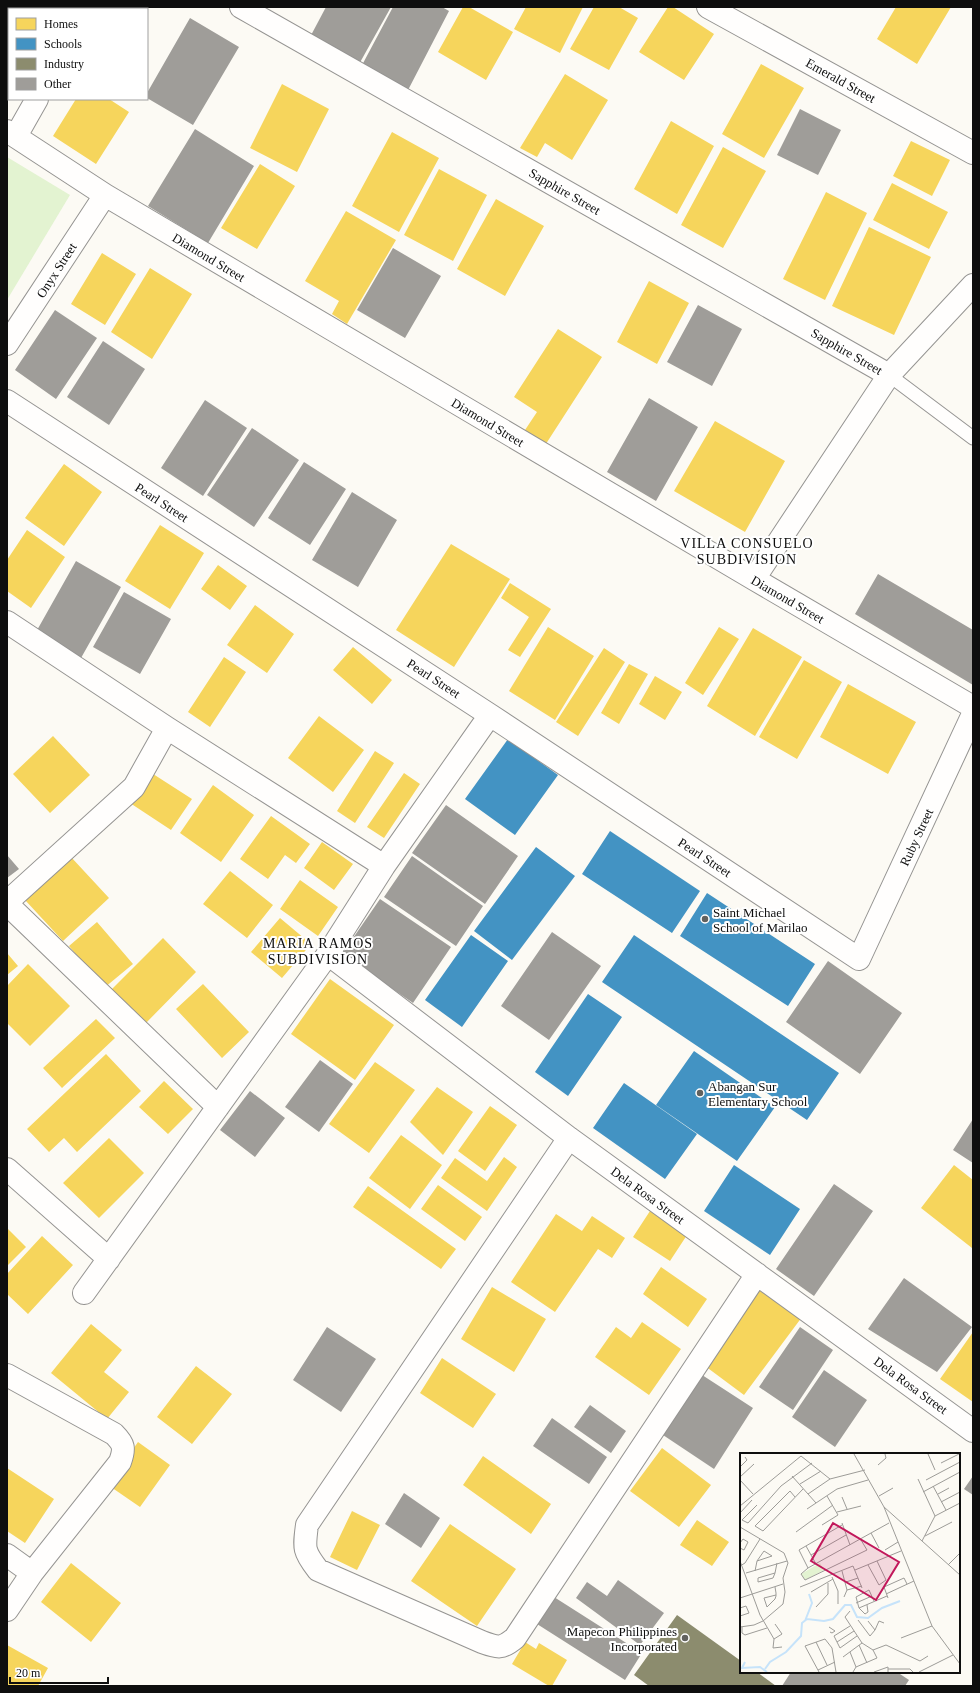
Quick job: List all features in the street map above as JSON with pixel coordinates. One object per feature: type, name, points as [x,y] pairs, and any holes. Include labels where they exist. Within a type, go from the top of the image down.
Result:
[{"type":"street","name":"Sapphire Street","points":[[241,7],[889,376]]},
{"type":"street","name":"Emerald Street","points":[[708,7],[973,153]]},
{"type":"street","points":[[12,134],[36,100]]},
{"type":"street","name":"Diamond Street","points":[[12,134],[105,195],[973,707]]},
{"type":"street","name":"Onyx Street","points":[[7,344],[105,195]]},
{"type":"street","points":[[754,579],[889,376],[973,285]]},
{"type":"street","name":"Pearl Street","points":[[7,401],[490,715],[860,959]]},
{"type":"street","points":[[7,622],[167,728],[384,866]]},
{"type":"street","name":"Ruby Street","points":[[860,959],[973,714]]},
{"type":"street","points":[[84,1294],[328,954],[384,866],[490,715]]},
{"type":"street","points":[[167,728],[134,787],[7,903],[218,1108]]},
{"type":"street","name":"Dela Rosa Street","points":[[328,954],[569,1138],[973,1430]]},
{"type":"street","points":[[569,1138],[307,1525],[304,1542],[307,1556],[318,1570],[482,1642],[494,1646],[506,1646],[515,1638],[757,1274]]},
{"type":"street","points":[[7,1170],[109,1259]]},
{"type":"street","points":[[7,1375],[114,1434],[122,1441],[124,1452],[120,1462],[32,1574],[7,1610]]},
{"type":"street","points":[[7,1555],[32,1574]]},
{"type":"lane","points":[[889,376],[973,438]]},
{"type":"green space","points":[[7,157],[70,195],[7,300]]},
{"type":"building: Homes","points":[[7,7],[49,7],[8,8],[7,17]]},
{"type":"building: Homes","points":[[463,7],[469,7],[513,32],[486,80],[438,52]]},
{"type":"building: Homes","points":[[526,7],[583,7],[560,53],[514,29]]},
{"type":"building: Homes","points":[[594,7],[619,7],[638,18],[609,70],[570,49]]},
{"type":"building: Homes","points":[[668,7],[673,7],[714,34],[684,80],[639,52]]},
{"type":"building: Homes","points":[[896,7],[951,7],[917,64],[877,39]]},
{"type":"building: Homes","points":[[761,64],[804,88],[764,158],[722,134]]},
{"type":"building: Homes","points":[[565,74],[608,100],[572,160],[545,143],[537,157],[520,148]]},
{"type":"building: Homes","points":[[282,84],[329,109],[297,172],[250,148]]},
{"type":"building: Homes","points":[[75,100],[111,100],[129,112],[96,164],[53,136]]},
{"type":"building: Homes","points":[[671,121],[714,146],[677,214],[634,189]]},
{"type":"building: Homes","points":[[392,132],[439,158],[399,232],[352,206]]},
{"type":"building: Homes","points":[[911,141],[950,160],[932,196],[893,176]]},
{"type":"building: Homes","points":[[723,147],[766,171],[723,248],[681,225]]},
{"type":"building: Homes","points":[[260,164],[295,186],[257,249],[221,228]]},
{"type":"building: Homes","points":[[439,169],[487,195],[453,261],[404,235]]},
{"type":"building: Homes","points":[[892,183],[948,212],[929,249],[873,220]]},
{"type":"building: Homes","points":[[826,192],[867,213],[825,300],[783,279]]},
{"type":"building: Homes","points":[[496,199],[544,226],[505,296],[457,269]]},
{"type":"building: Homes","points":[[346,211],[396,240],[347,324],[332,314],[339,301],[305,281]]},
{"type":"building: Homes","points":[[869,227],[931,257],[894,335],[832,306]]},
{"type":"building: Homes","points":[[102,253],[136,274],[105,325],[71,304]]},
{"type":"building: Homes","points":[[150,268],[192,294],[152,359],[111,332]]},
{"type":"building: Homes","points":[[649,281],[689,303],[657,364],[617,342]]},
{"type":"building: Homes","points":[[558,329],[602,357],[542,450],[521,436],[537,412],[514,397]]},
{"type":"building: Homes","points":[[715,421],[785,461],[745,532],[674,491]]},
{"type":"building: Homes","points":[[64,464],[102,492],[64,546],[25,518]]},
{"type":"building: Homes","points":[[160,525],[204,553],[170,609],[125,581]]},
{"type":"building: Homes","points":[[27,530],[65,557],[31,608],[7,591],[7,560]]},
{"type":"building: Homes","points":[[451,544],[510,579],[454,667],[396,630]]},
{"type":"building: Homes","points":[[218,565],[247,586],[230,610],[201,589]]},
{"type":"building: Homes","points":[[510,583],[551,609],[520,657],[508,650],[529,617],[501,598]]},
{"type":"building: Homes","points":[[255,605],[294,634],[267,673],[227,645]]},
{"type":"building: Homes","points":[[548,627],[594,656],[555,720],[509,691]]},
{"type":"building: Homes","points":[[719,627],[739,639],[703,695],[685,683]]},
{"type":"building: Homes","points":[[753,628],[802,657],[755,736],[707,706]]},
{"type":"building: Homes","points":[[353,647],[392,680],[372,704],[333,670]]},
{"type":"building: Homes","points":[[604,648],[625,662],[578,736],[556,722]]},
{"type":"building: Homes","points":[[224,657],[246,672],[210,727],[188,712]]},
{"type":"building: Homes","points":[[804,660],[842,682],[797,759],[759,737]]},
{"type":"building: Homes","points":[[629,664],[648,674],[619,724],[601,713]]},
{"type":"building: Homes","points":[[655,676],[682,692],[665,720],[639,704]]},
{"type":"building: Homes","points":[[848,684],[916,722],[888,774],[820,737]]},
{"type":"building: Homes","points":[[319,716],[364,750],[333,792],[288,758]]},
{"type":"building: Homes","points":[[53,736],[90,775],[50,813],[13,774]]},
{"type":"building: Homes","points":[[375,751],[394,763],[355,823],[337,811]]},
{"type":"building: Homes","points":[[150,772],[192,799],[171,830],[130,803]]},
{"type":"building: Homes","points":[[404,773],[420,784],[384,838],[367,827]]},
{"type":"building: Homes","points":[[213,785],[254,815],[221,862],[180,833]]},
{"type":"building: Homes","points":[[271,816],[310,844],[296,863],[285,855],[268,879],[240,859]]},
{"type":"building: Homes","points":[[322,842],[353,864],[334,890],[304,868]]},
{"type":"building: Homes","points":[[71,857],[109,898],[63,941],[25,900]]},
{"type":"building: Homes","points":[[230,871],[273,905],[247,938],[203,904]]},
{"type":"building: Homes","points":[[300,880],[338,907],[318,936],[280,909]]},
{"type":"building: Homes","points":[[280,918],[311,944],[282,978],[251,952]]},
{"type":"building: Homes","points":[[97,922],[133,964],[104,988],[69,946]]},
{"type":"building: Homes","points":[[163,938],[196,972],[145,1024],[111,990]]},
{"type":"building: Homes","points":[[7,953],[18,966],[7,975]]},
{"type":"building: Homes","points":[[28,964],[70,1006],[30,1046],[7,1023],[7,986]]},
{"type":"building: Homes","points":[[330,979],[394,1025],[355,1080],[291,1034]]},
{"type":"building: Homes","points":[[203,984],[249,1032],[222,1058],[176,1009]]},
{"type":"building: Homes","points":[[96,1019],[115,1038],[62,1088],[43,1068]]},
{"type":"building: Homes","points":[[106,1054],[141,1091],[77,1152],[64,1138],[49,1152],[27,1129]]},
{"type":"building: Homes","points":[[375,1062],[415,1090],[369,1153],[329,1124]]},
{"type":"building: Homes","points":[[164,1081],[193,1109],[168,1134],[139,1107]]},
{"type":"building: Homes","points":[[437,1087],[473,1112],[443,1155],[410,1122]]},
{"type":"building: Homes","points":[[490,1106],[517,1125],[485,1171],[458,1151]]},
{"type":"building: Homes","points":[[401,1135],[442,1165],[410,1209],[369,1178]]},
{"type":"building: Homes","points":[[109,1138],[144,1173],[99,1218],[63,1183]]},
{"type":"building: Homes","points":[[504,1157],[517,1167],[487,1211],[441,1178],[455,1158],[487,1181]]},
{"type":"building: Homes","points":[[954,1165],[973,1180],[972,1248],[921,1208]]},
{"type":"building: Homes","points":[[438,1185],[482,1217],[465,1241],[421,1209]]},
{"type":"building: Homes","points":[[368,1186],[456,1249],[441,1269],[353,1207]]},
{"type":"building: Homes","points":[[650,1211],[687,1235],[670,1261],[633,1237]]},
{"type":"building: Homes","points":[[556,1214],[582,1231],[592,1216],[625,1238],[612,1258],[598,1249],[555,1312],[511,1282]]},
{"type":"building: Homes","points":[[7,1228],[26,1247],[7,1266]]},
{"type":"building: Homes","points":[[42,1236],[73,1265],[28,1314],[7,1294],[7,1274]]},
{"type":"building: Homes","points":[[661,1267],[707,1299],[688,1327],[643,1294]]},
{"type":"building: Homes","points":[[759,1285],[802,1317],[744,1395],[701,1363]]},
{"type":"building: Homes","points":[[492,1287],[546,1319],[514,1372],[461,1339]]},
{"type":"building: Homes","points":[[642,1322],[681,1349],[649,1395],[595,1357],[616,1327],[631,1338]]},
{"type":"building: Homes","points":[[91,1324],[122,1350],[104,1372],[129,1392],[107,1419],[51,1373]]},
{"type":"building: Homes","points":[[973,1332],[973,1402],[940,1379]]},
{"type":"building: Homes","points":[[442,1358],[496,1394],[473,1428],[420,1393]]},
{"type":"building: Homes","points":[[196,1366],[232,1394],[192,1444],[157,1417]]},
{"type":"building: Homes","points":[[138,1442],[170,1465],[140,1507],[108,1485]]},
{"type":"building: Homes","points":[[662,1448],[711,1485],[679,1527],[630,1491]]},
{"type":"building: Homes","points":[[483,1456],[551,1504],[531,1534],[463,1485]]},
{"type":"building: Homes","points":[[7,1468],[54,1499],[25,1543],[7,1531]]},
{"type":"building: Homes","points":[[352,1511],[380,1525],[357,1570],[330,1557]]},
{"type":"building: Homes","points":[[697,1520],[729,1542],[712,1566],[680,1545]]},
{"type":"building: Homes","points":[[450,1524],[516,1569],[477,1626],[411,1581]]},
{"type":"building: Homes","points":[[71,1563],[121,1603],[91,1642],[41,1602]]},
{"type":"building: Homes","points":[[525,1642],[536,1649],[539,1643],[567,1660],[552,1686],[549,1686],[512,1664]]},
{"type":"building: Homes","points":[[7,1645],[48,1668],[38,1686],[7,1686]]},
{"type":"building: Schools","points":[[508,739],[558,775],[515,835],[465,799]]},
{"type":"building: Schools","points":[[610,831],[700,891],[672,933],[582,874]]},
{"type":"building: Schools","points":[[536,847],[575,876],[512,960],[474,931]]},
{"type":"building: Schools","points":[[707,893],[815,964],[788,1006],[680,936]]},
{"type":"building: Schools","points":[[471,935],[508,961],[462,1027],[425,1000]]},
{"type":"building: Schools","points":[[634,935],[839,1073],[807,1120],[602,982]]},
{"type":"building: Schools","points":[[588,994],[622,1017],[568,1096],[535,1072]]},
{"type":"building: Schools","points":[[694,1051],[775,1107],[737,1161],[656,1105]]},
{"type":"building: Schools","points":[[624,1083],[697,1134],[665,1179],[593,1128]]},
{"type":"building: Schools","points":[[734,1165],[800,1209],[770,1255],[704,1211]]},
{"type":"building: Industry","name":"Mapecon Philippines Incorporated","points":[[677,1615],[740,1660],[740,1673],[758,1673],[776,1686],[649,1686],[634,1675]]},
{"type":"building: Other","points":[[326,7],[391,7],[358,66],[309,39]]},
{"type":"building: Other","points":[[393,7],[442,7],[449,11],[407,92],[361,67]]},
{"type":"building: Other","points":[[190,18],[239,47],[193,125],[148,99],[148,91]]},
{"type":"building: Other","points":[[800,109],[841,130],[818,175],[777,155]]},
{"type":"building: Other","points":[[195,129],[254,166],[208,243],[148,206]]},
{"type":"building: Other","points":[[393,248],[441,276],[405,338],[357,310]]},
{"type":"building: Other","points":[[698,305],[742,329],[712,386],[667,362]]},
{"type":"building: Other","points":[[55,310],[97,338],[56,399],[15,370]]},
{"type":"building: Other","points":[[103,341],[145,369],[109,425],[67,397]]},
{"type":"building: Other","points":[[649,398],[698,427],[656,501],[607,472]]},
{"type":"building: Other","points":[[205,400],[247,428],[203,496],[161,468]]},
{"type":"building: Other","points":[[252,428],[299,460],[254,527],[207,495]]},
{"type":"building: Other","points":[[304,462],[346,489],[310,545],[268,518]]},
{"type":"building: Other","points":[[352,492],[397,520],[358,587],[312,560]]},
{"type":"building: Other","points":[[76,561],[121,587],[81,658],[36,632]]},
{"type":"building: Other","points":[[878,574],[973,630],[973,685],[855,614]]},
{"type":"building: Other","points":[[124,592],[171,619],[140,674],[93,647]]},
{"type":"building: Other","points":[[446,805],[518,856],[485,904],[412,853]]},
{"type":"building: Other","points":[[7,855],[19,869],[7,878]]},
{"type":"building: Other","points":[[412,856],[483,906],[456,946],[384,897]]},
{"type":"building: Other","points":[[380,899],[451,947],[413,1003],[342,954]]},
{"type":"building: Other","points":[[552,932],[601,966],[549,1040],[501,1006]]},
{"type":"building: Other","points":[[828,961],[902,1013],[860,1074],[786,1022]]},
{"type":"building: Other","points":[[320,1060],[353,1084],[319,1132],[285,1107]]},
{"type":"building: Other","points":[[250,1091],[285,1118],[255,1157],[220,1130]]},
{"type":"building: Other","points":[[973,1119],[973,1163],[953,1150]]},
{"type":"building: Other","points":[[834,1184],[873,1211],[814,1296],[776,1269]]},
{"type":"building: Other","points":[[904,1278],[972,1327],[937,1372],[868,1329]]},
{"type":"building: Other","points":[[327,1327],[376,1359],[341,1412],[293,1380]]},
{"type":"building: Other","points":[[800,1327],[833,1350],[793,1410],[759,1387]]},
{"type":"building: Other","points":[[824,1370],[867,1400],[835,1447],[792,1417]]},
{"type":"building: Other","points":[[699,1373],[753,1408],[714,1469],[660,1433]]},
{"type":"building: Other","points":[[590,1405],[626,1431],[611,1453],[574,1427]]},
{"type":"building: Other","points":[[552,1418],[607,1457],[589,1484],[533,1446]]},
{"type":"building: Other","points":[[973,1476],[973,1495],[964,1489]]},
{"type":"building: Other","points":[[404,1493],[440,1518],[421,1548],[385,1524]]},
{"type":"building: Other","points":[[618,1580],[664,1613],[640,1645],[576,1598],[587,1582],[607,1596]]},
{"type":"building: Other","points":[[554,1597],[642,1653],[625,1680],[537,1624]]},
{"type":"building: Other","points":[[790,1673],[898,1673],[909,1680],[905,1686],[782,1686]]},
{"type":"place","name":"Saint Michael School of Marilao","points":[[705,919]]},
{"type":"place","name":"Abangan Sur Elementary School","points":[[700,1093]]},
{"type":"place","name":"Mapecon Philippines Incorporated","points":[[685,1638]]},
{"type":"district","name":"VILLA CONSUELO SUBDIVISION","points":[[747,552]]},
{"type":"district","name":"MARIA RAMOS SUBDIVISION","points":[[318,952]]}]
